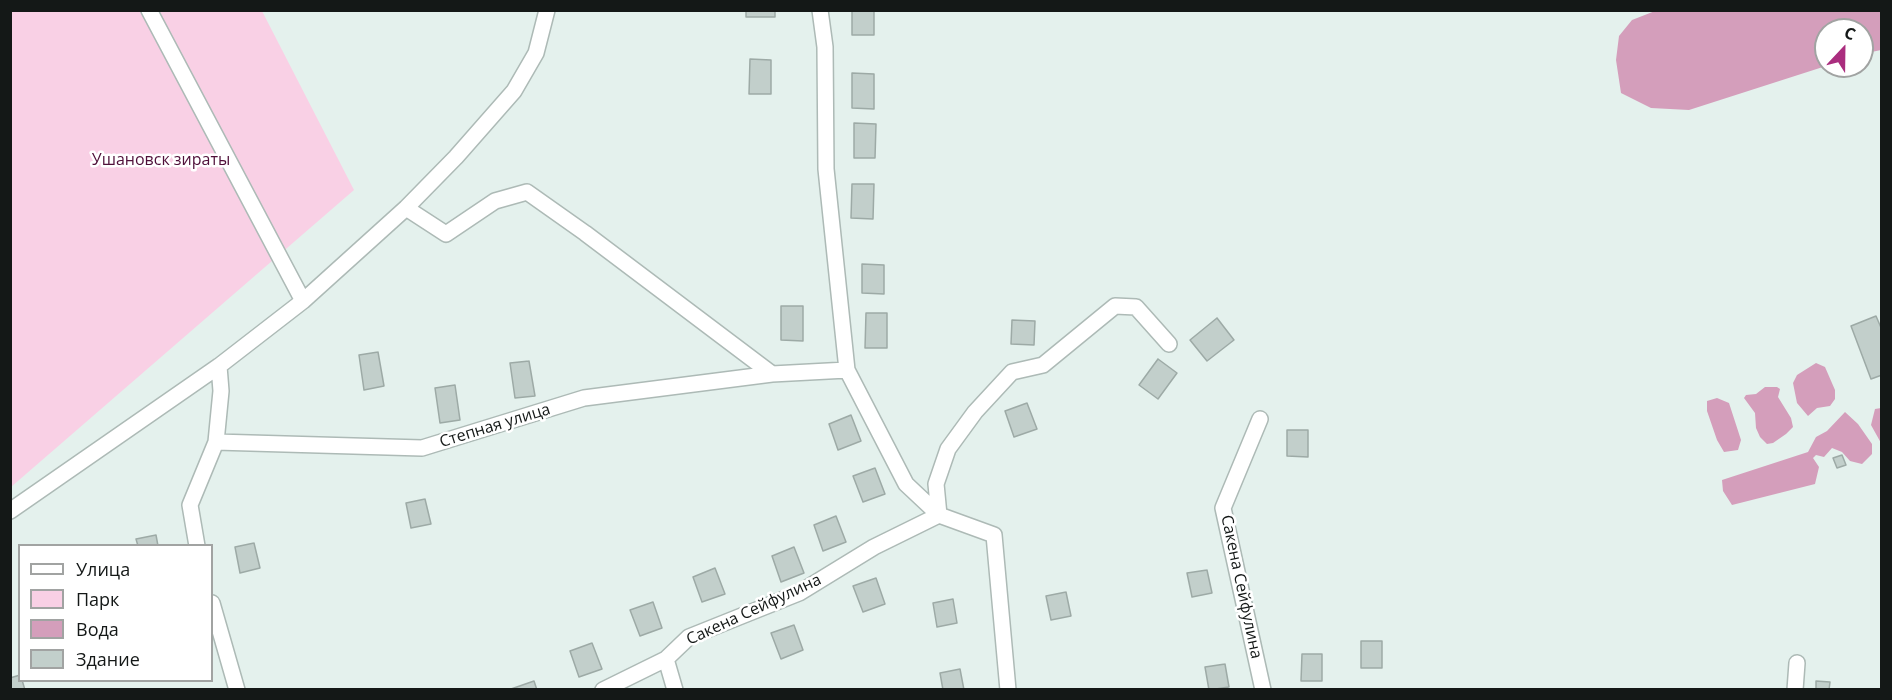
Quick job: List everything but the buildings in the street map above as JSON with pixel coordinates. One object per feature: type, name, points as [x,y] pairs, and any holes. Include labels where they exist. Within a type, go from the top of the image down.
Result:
[{"type":"street","points":[[149,10],[303,300]]},
{"type":"street","points":[[10,511],[219,366],[303,300],[406,208],[456,157],[514,91],[536,53],[547,10]]},
{"type":"street","points":[[819,10],[825,47],[826,168],[847,370],[906,484],[939,515],[994,535],[1008,690]]},
{"type":"street","points":[[406,208],[446,234],[495,201],[527,192],[772,374]]},
{"type":"street","points":[[939,515],[936,484],[948,449],[975,412],[1012,372],[1043,365],[1115,306],[1136,307],[1169,344]]},
{"type":"street","points":[[197,544],[190,505],[216,442],[221,391],[219,366]]},
{"type":"street","name":"Степная улица","points":[[216,442],[422,448],[584,398],[772,374],[847,370]]},
{"type":"street","name":"Сакена Сейфулина","points":[[1260,419],[1223,508],[1263,690]]},
{"type":"street","name":"Сакена Сейфулина","points":[[603,690],[666,659],[689,637],[799,592],[874,547],[939,515]]},
{"type":"street","points":[[213,606],[237,690]]},
{"type":"street","points":[[666,659],[675,690]]},
{"type":"street","points":[[1795,690],[1797,663]]},
{"type":"green space","name":"Ушановск зираты","points":[[11,11],[262,11],[354,190],[11,487]]},
{"type":"water","points":[[1655,11],[1881,11],[1881,50],[1874,51],[1874,18],[1814,18],[1814,70],[1689,110],[1651,108],[1621,93],[1616,60],[1619,36],[1632,20]]},
{"type":"water","points":[[1816,363],[1825,367],[1835,390],[1835,399],[1830,406],[1817,408],[1808,416],[1797,403],[1793,383],[1797,375]]},
{"type":"water","points":[[1765,387],[1780,389],[1778,397],[1791,418],[1793,427],[1773,443],[1767,444],[1760,437],[1756,428],[1755,413],[1744,398],[1746,395],[1756,394]]},
{"type":"water","points":[[1717,398],[1729,403],[1741,440],[1738,450],[1724,452],[1717,440],[1707,411],[1707,401]]},
{"type":"water","points":[[1882,408],[1881,443],[1871,425],[1875,409]]},
{"type":"water","points":[[1845,412],[1858,424],[1872,444],[1872,454],[1862,464],[1850,461],[1842,452],[1832,448],[1824,457],[1816,455],[1813,458],[1819,467],[1815,484],[1732,505],[1723,491],[1722,480],[1808,452],[1816,437],[1827,431]]}]
